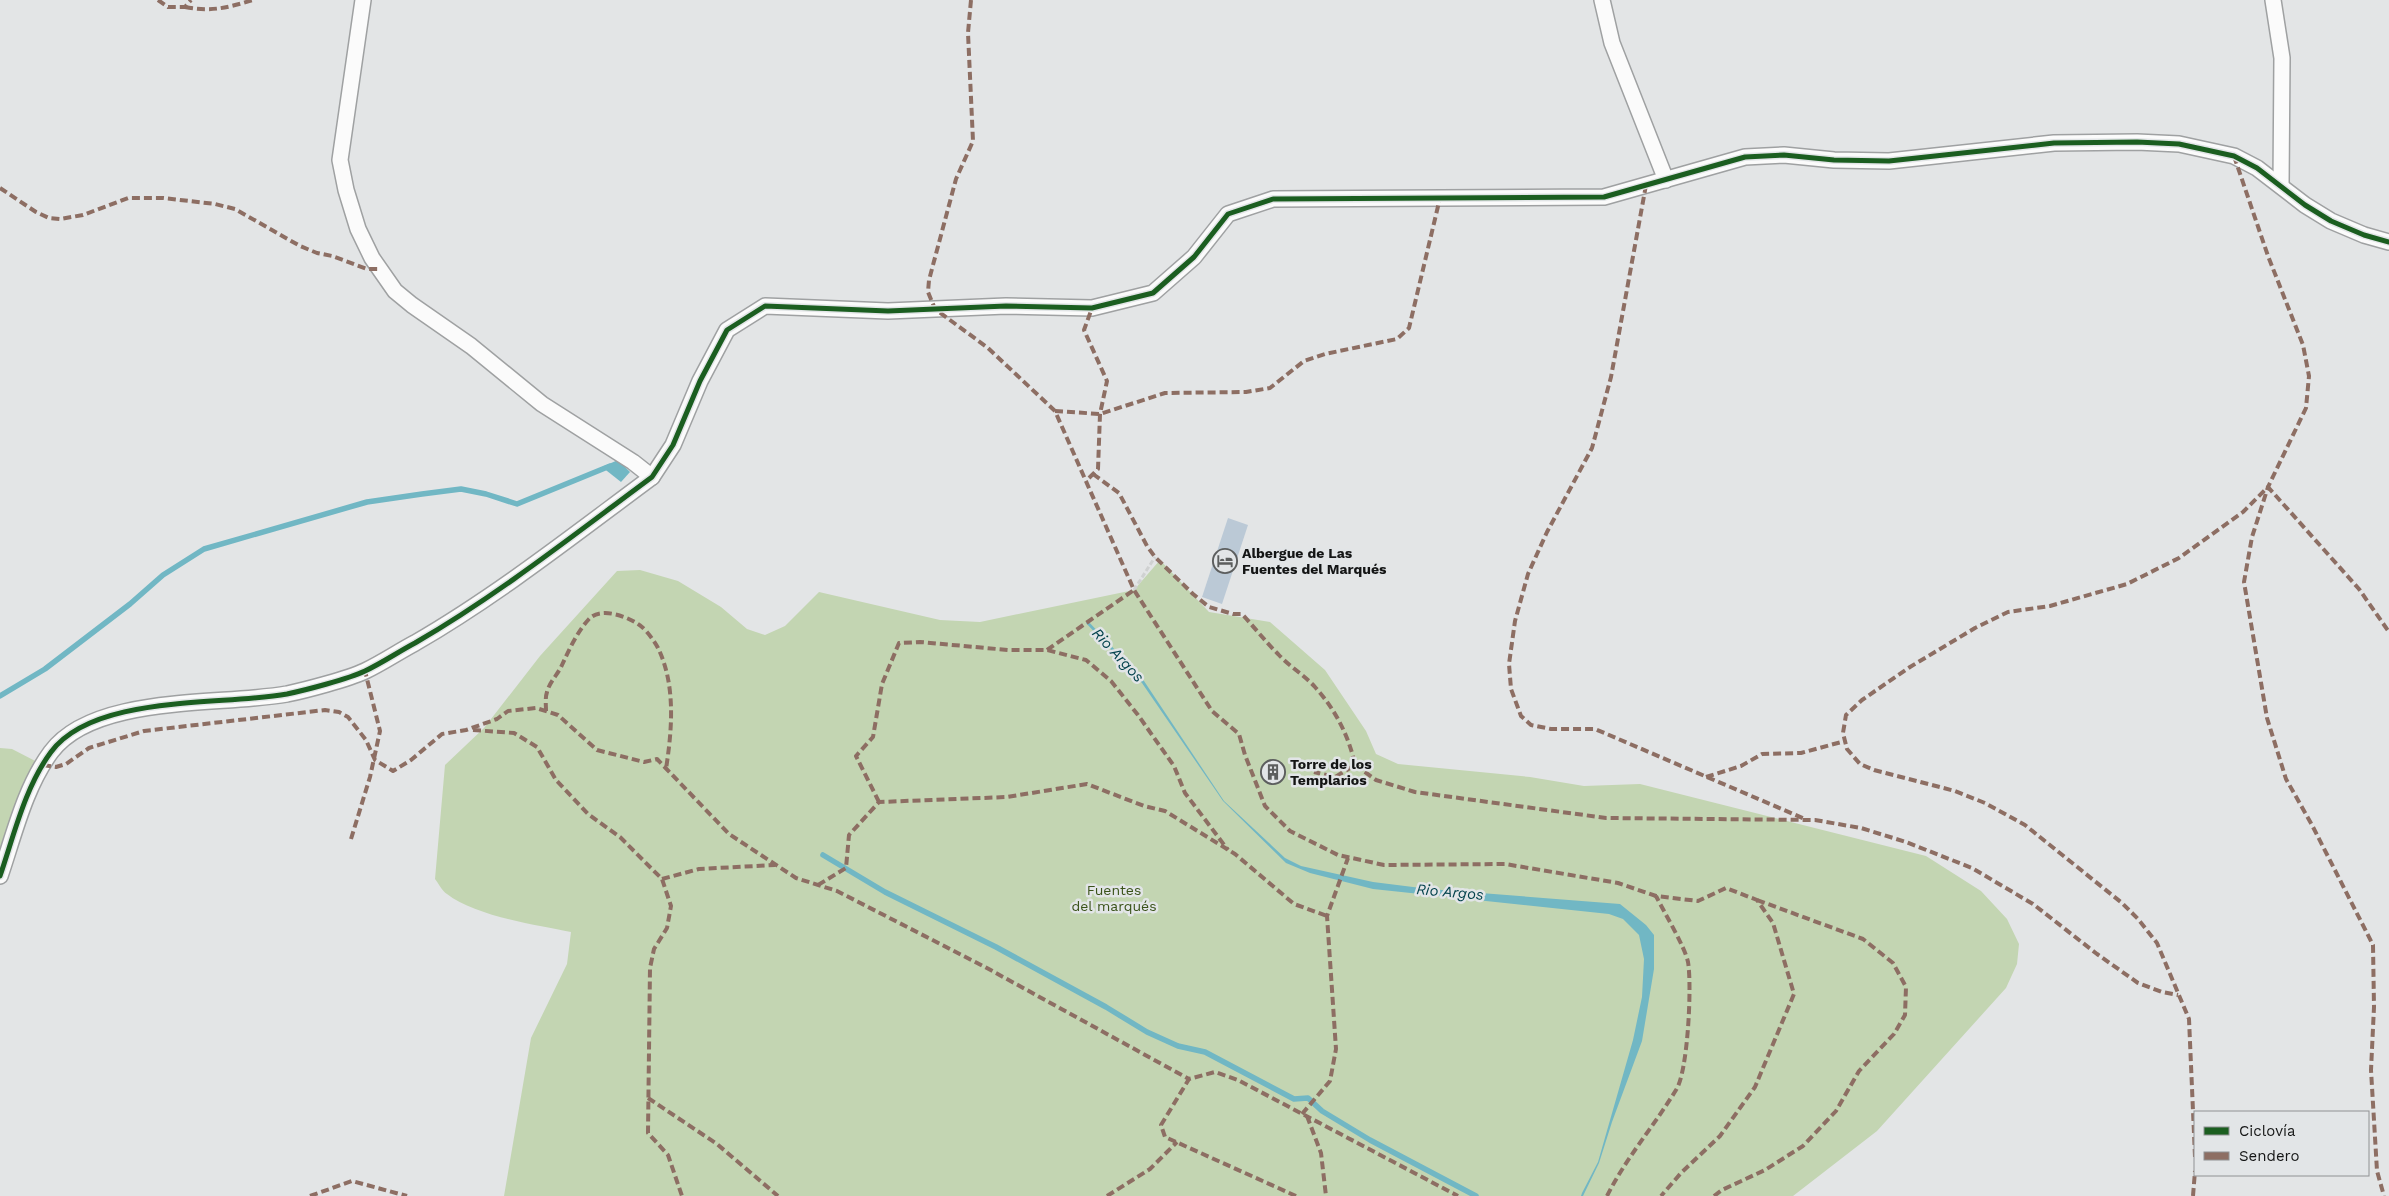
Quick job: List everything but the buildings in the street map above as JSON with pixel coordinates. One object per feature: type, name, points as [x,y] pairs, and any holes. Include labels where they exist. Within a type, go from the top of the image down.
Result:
[{"type":"street","points":[[363,0],[340,160],[346,190],[358,229],[372,258],[394,291],[464,341],[542,404],[633,462],[652,477]]},
{"type":"street","points":[[1602,0],[1612,44],[1666,180]]},
{"type":"street","points":[[2273,0],[2282,58],[2281,185]]},
{"type":"street","points":[[0,876],[25,804],[42,765],[61,741],[79,729],[108,716],[143,708],[288,694],[364,671],[452,621],[652,477],[673,445],[700,381],[727,330],[765,306],[888,311],[1006,306],[1092,308],[1153,293],[1194,257],[1228,214],[1273,199],[1604,197],[1745,157],[1784,155],[1834,160],[1889,161],[2054,143],[2137,142],[2179,144],[2234,156],[2257,168],[2305,205],[2330,221],[2364,235],[2389,242]]},
{"type":"path","points":[[1134,590],[1156,557]]},
{"type":"green space","name":"Fuentes del marqués","points":[[1160,560],[1209,612],[1270,622],[1325,670],[1366,731],[1376,754],[1398,764],[1530,777],[1584,786],[1640,784],[1926,856],[1981,891],[2007,919],[2019,944],[2017,964],[2006,988],[1877,1131],[1793,1196],[504,1196],[531,1038],[567,964],[571,932],[489,914],[459,902],[445,893],[435,879],[445,765],[484,728],[540,656],[617,571],[640,570],[678,581],[721,607],[747,629],[765,635],[785,626],[819,592],[940,620],[980,622],[1134,590]]},
{"type":"green space","points":[[0,748],[12,749],[43,765],[0,876]]},
{"type":"water","points":[[618,460],[630,472],[621,482],[602,467]]},
{"type":"water","name":"Rio Argos","points":[[1088,621],[1144,681],[1224,801],[1285,858],[1301,866],[1373,882],[1429,889],[1620,904],[1646,925],[1654,935],[1654,969],[1642,1041],[1599,1163],[1583,1196],[1581,1196],[1582,1193],[1598,1162],[1633,1040],[1642,997],[1644,959],[1639,935],[1623,919],[1609,914],[1373,889],[1310,873],[1286,863],[1223,801],[1142,683],[1086,623]]},
{"type":"waterway","points":[[0,696],[45,669],[130,604],[163,575],[204,549],[367,502],[422,494],[461,489],[486,494],[517,504],[610,466]]},
{"type":"waterway","points":[[823,855],[885,892],[996,947],[1106,1007],[1147,1032],[1178,1046],[1205,1052],[1294,1099],[1308,1098],[1322,1111],[1370,1140],[1476,1196]]},
{"type":"marked path","points":[[158,0],[168,7],[185,7],[191,0]]},
{"type":"marked path","points":[[185,7],[219,8],[253,0]]},
{"type":"marked path","points":[[971,0],[968,33],[973,141],[956,179],[929,280],[928,292],[935,309],[988,348],[1055,411],[1134,590],[1212,711],[1239,734],[1265,806],[1290,831],[1338,855],[1384,865],[1505,864],[1618,883],[1656,896],[1698,901],[1726,888],[1757,900],[1773,923],[1794,994],[1755,1087],[1720,1136],[1681,1173],[1661,1196]]},
{"type":"marked path","points":[[2234,156],[2268,256],[2303,345],[2309,376],[2306,408],[2268,487],[2252,537],[2244,582],[2267,718],[2286,779],[2312,825],[2373,945],[2374,1007],[2371,1070],[2377,1171],[2384,1196]]},
{"type":"marked path","points":[[1646,185],[1611,377],[1592,448],[1547,532],[1528,574],[1515,621],[1509,664],[1511,689],[1521,716],[1531,725],[1551,729],[1595,729],[1805,819]]},
{"type":"marked path","points":[[0,188],[36,212],[49,218],[60,219],[83,215],[128,198],[163,198],[215,204],[235,209],[300,246],[317,253],[332,256],[367,269],[378,269]]},
{"type":"marked path","points":[[1055,411],[1100,414],[1165,393],[1246,392],[1270,388],[1304,361],[1325,354],[1397,339],[1409,328],[1440,198]]},
{"type":"marked path","points":[[1089,478],[1098,469],[1100,414],[1107,381],[1084,330],[1092,308]]},
{"type":"marked path","points":[[1093,474],[1119,493],[1147,546],[1155,557],[1209,607],[1233,614],[1242,614],[1282,658],[1306,678],[1329,704],[1345,733],[1355,765],[1335,777],[1314,772]]},
{"type":"marked path","points":[[2194,1134],[2189,1019],[2157,943],[2138,919],[2122,903],[2025,825],[1985,803],[1955,791],[1874,770],[1860,764],[1847,749],[1843,733],[1846,715],[1862,700],[1910,667],[1975,628],[2008,612],[2050,606],[2127,584],[2179,558],[2243,512],[2268,487],[2359,589],[2389,632]]},
{"type":"marked path","points":[[1047,650],[1134,590]]},
{"type":"marked path","points":[[546,711],[548,689],[577,635],[589,619],[594,615],[608,613],[616,614],[637,623],[644,629],[658,648],[668,677],[671,723],[666,769]]},
{"type":"marked path","points":[[879,802],[856,756],[873,737],[882,684],[899,643],[920,642],[1008,650],[1047,650],[1086,660],[1111,681],[1174,766],[1185,793],[1228,850]]},
{"type":"marked path","points":[[351,839],[370,777],[380,731],[365,671]]},
{"type":"marked path","points":[[43,765],[56,767],[66,764],[89,748],[144,731],[325,710],[339,712],[348,717],[366,740],[375,760],[393,771],[411,760],[442,734],[466,730],[497,719],[508,711],[536,708],[558,715],[597,750],[644,762],[657,759],[729,834],[796,878],[837,891],[985,967],[1189,1079]]},
{"type":"marked path","points":[[473,730],[514,733],[537,747],[556,780],[588,814],[620,837],[662,879],[671,906],[667,928],[654,949],[650,968],[648,1133],[668,1155],[682,1196]]},
{"type":"marked path","points":[[1706,777],[1741,766],[1762,754],[1801,753],[1845,741]]},
{"type":"marked path","points":[[1355,765],[1376,780],[1415,792],[1606,818],[1815,820],[1861,828],[1906,842],[1972,868],[2033,904],[2138,983],[2162,992],[2178,995]]},
{"type":"marked path","points":[[818,885],[846,868],[849,835],[879,802],[1007,797],[1087,784],[1144,806],[1165,811],[1235,854],[1294,904],[1327,916]]},
{"type":"marked path","points":[[1302,1114],[1330,1081],[1336,1049],[1327,916],[1348,858]]},
{"type":"marked path","points":[[662,879],[699,869],[775,865]]},
{"type":"marked path","points":[[1607,1196],[1623,1168],[1676,1090],[1680,1080],[1686,1048],[1689,1008],[1688,962],[1679,939],[1656,896]]},
{"type":"marked path","points":[[1714,1196],[1722,1190],[1765,1170],[1803,1146],[1836,1111],[1859,1071],[1894,1034],[1905,1015],[1906,987],[1893,963],[1863,939],[1757,900]]},
{"type":"marked path","points":[[1296,1196],[1165,1137],[1161,1125],[1189,1079],[1215,1072],[1238,1080],[1458,1196]]},
{"type":"marked path","points":[[648,1098],[717,1144],[778,1196]]},
{"type":"marked path","points":[[1307,1116],[1321,1153],[1326,1196]]},
{"type":"marked path","points":[[1107,1196],[1150,1169],[1177,1142]]},
{"type":"marked path","points":[[2193,1196],[2195,1176]]},
{"type":"marked path","points":[[310,1196],[352,1181],[407,1196]]},
{"type":"cycle path","points":[[0,876],[21,812],[34,780],[51,752],[71,733],[97,720],[127,711],[195,702],[260,698],[287,694],[327,684],[371,668],[446,624],[536,563],[652,477],[673,445],[700,381],[727,330],[765,306],[888,311],[1006,306],[1092,308],[1153,293],[1194,257],[1228,214],[1273,199],[1604,197],[1745,157],[1784,155],[1834,160],[1889,161],[2054,143],[2137,142],[2179,144],[2234,156],[2257,168],[2305,205],[2331,221],[2364,235],[2389,242]]},
{"type":"place","name":"Albergue de Las Fuentes del Marqués","points":[[1225,561]]},
{"type":"place","name":"Torre de los Templarios","points":[[1273,772]]}]
